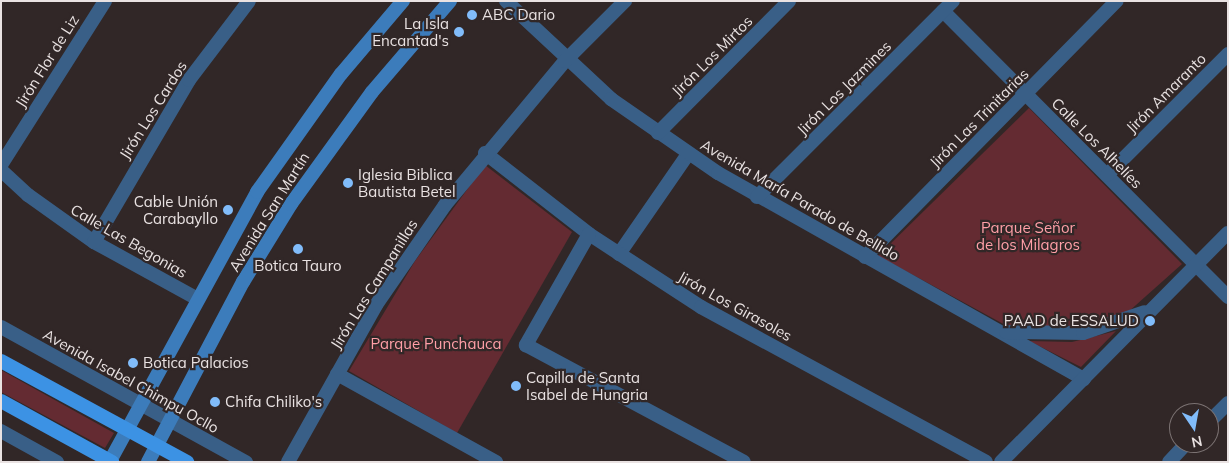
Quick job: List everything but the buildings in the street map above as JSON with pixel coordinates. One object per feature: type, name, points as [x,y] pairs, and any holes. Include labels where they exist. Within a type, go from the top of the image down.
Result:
[{"type":"main road","name":"Avenida San Martín","points":[[111,461],[196,298],[287,148],[402,1]]},
{"type":"main road","name":"Avenida San Martín","points":[[148,462],[243,282],[291,204],[372,92],[450,1]]},
{"type":"main road","points":[[1,361],[187,462]]},
{"type":"main road","points":[[1,401],[111,461]]},
{"type":"street","name":"Jirón Flor de Liz","points":[[1,165],[105,1]]},
{"type":"street","name":"Jirón Los Cardos","points":[[94,242],[189,80],[249,1]]},
{"type":"street","name":"Avenida María Parado de Bellido","points":[[506,1],[565,61],[688,154],[757,197],[1084,379]]},
{"type":"street","name":"Jirón Las Campanillas","points":[[288,462],[337,374],[410,252],[484,153],[565,61],[625,1]]},
{"type":"street","name":"Jirón Los Mirtos","points":[[658,133],[789,1]]},
{"type":"street","name":"Jirón Las Trinitarias","points":[[864,257],[1117,1]]},
{"type":"street","name":"Calle Los Alhelíes","points":[[948,6],[1026,94],[1228,298]]},
{"type":"street","name":"Jirón Los Jazmines","points":[[757,197],[948,6]]},
{"type":"street","name":"Jirón Amaranto","points":[[1106,176],[1228,54]]},
{"type":"street","name":"Jirón Los Girasoles","points":[[484,153],[589,234],[701,307],[986,462]]},
{"type":"street","points":[[619,254],[688,154]]},
{"type":"street","name":"Calle Las Begonias","points":[[1,170],[28,196],[94,242],[196,298]]},
{"type":"street","points":[[1001,462],[1228,233]]},
{"type":"street","points":[[589,234],[526,344],[744,462]]},
{"type":"street","name":"Avenida María Parado de Bellido","points":[[998,331],[1083,333],[1124,322],[1154,307]]},
{"type":"street","name":"Avenida Isabel Chimpu Ocllo","points":[[1,327],[246,462]]},
{"type":"street","points":[[337,374],[496,462]]},
{"type":"street","points":[[1219,412],[1228,403]]},
{"type":"street","points":[[1,431],[57,462]]},
{"type":"street","points":[[1169,462],[1178,453]]},
{"type":"green space","name":"Parque Señor de los Milagros","points":[[1029,108],[1182,264],[1127,313],[1088,326],[1009,327],[878,256]]},
{"type":"green space","name":"Parque Punchauca","points":[[485,165],[572,232],[457,433],[349,371],[415,261]]},
{"type":"green space","points":[[1116,331],[1081,367],[1029,341],[1072,342]]},
{"type":"green space","points":[[1,370],[114,433],[105,448],[1,392]]},
{"type":"place","name":"ABC Dario","points":[[472,15]]},
{"type":"place","name":"La Isla Encantad's","points":[[459,32]]},
{"type":"place","name":"Iglesia Biblica Bautista Betel","points":[[348,183]]},
{"type":"place","name":"Cable Unión Carabayllo","points":[[228,210]]},
{"type":"place","name":"Botica Tauro","points":[[298,249]]},
{"type":"place","name":"PAAD de ESSALUD","points":[[1150,321]]},
{"type":"place","name":"Botica Palacios","points":[[133,363]]},
{"type":"place","name":"Capilla de Santa Isabel de Hungria","points":[[516,386]]},
{"type":"place","name":"Chifa Chiliko's","points":[[215,402]]}]
